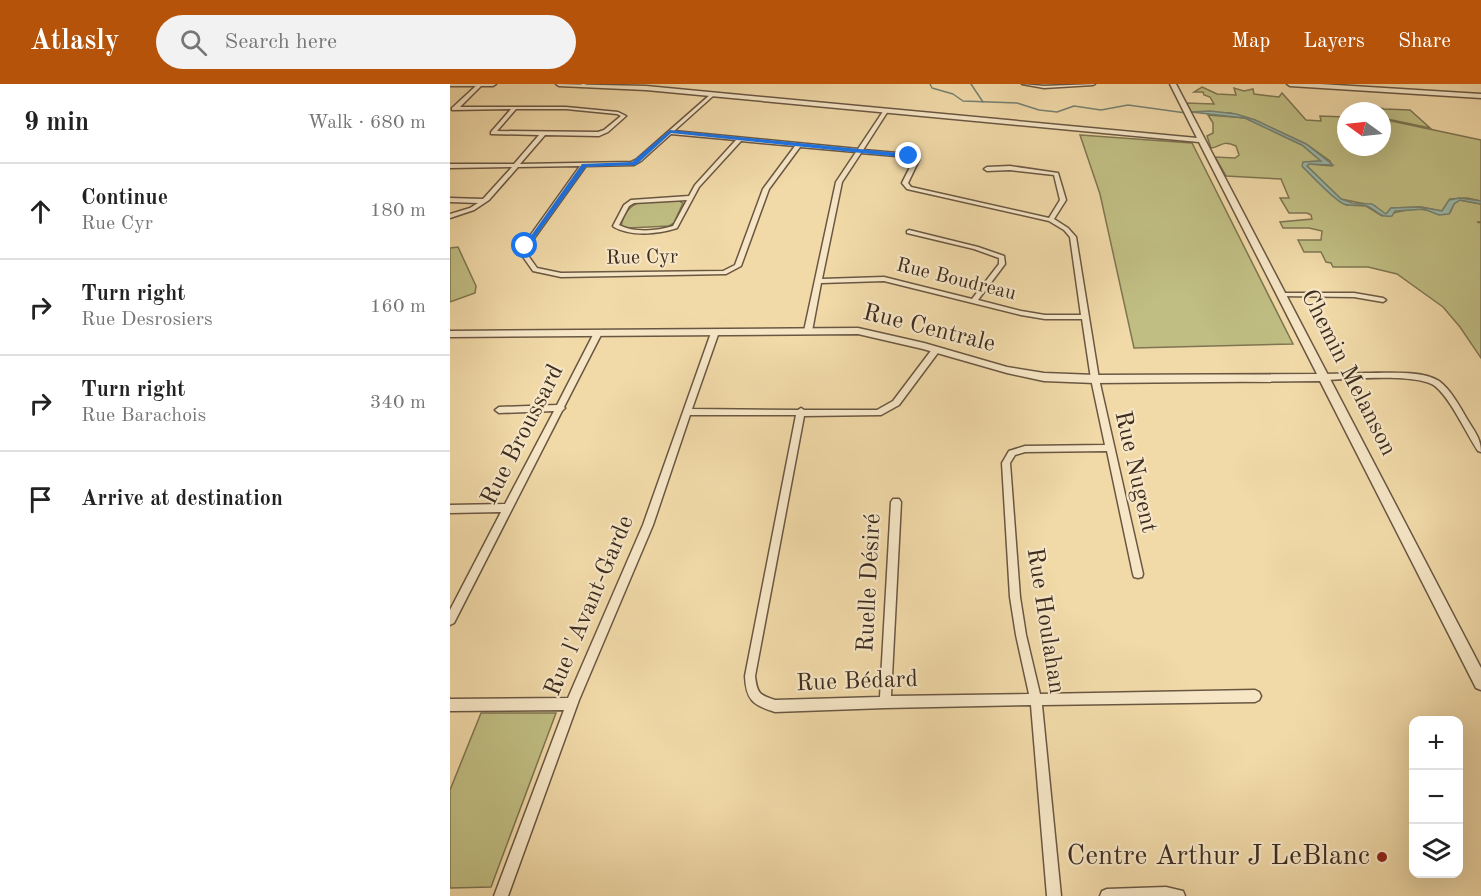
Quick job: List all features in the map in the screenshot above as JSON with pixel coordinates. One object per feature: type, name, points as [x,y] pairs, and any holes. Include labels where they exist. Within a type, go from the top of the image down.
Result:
[{"type":"street","points":[[450,84],[493,84]]},
{"type":"street","points":[[452,110],[481,84]]},
{"type":"street","points":[[559,84],[589,84],[711,94],[1201,140]]},
{"type":"street","points":[[1024,84],[1044,87],[1093,84]]},
{"type":"street","name":"Chemin Melanson","points":[[1173,84],[1477,667],[1481,684]]},
{"type":"street","points":[[1290,84],[1481,96]]},
{"type":"street","points":[[450,166],[634,163],[711,94]]},
{"type":"street","points":[[452,110],[515,108],[571,108],[624,115],[606,131],[599,134],[493,134],[515,108]]},
{"type":"street","points":[[808,330],[839,182],[886,111]]},
{"type":"street","points":[[670,132],[907,156],[916,159],[905,183],[909,188],[1051,220],[1063,200],[1056,174],[1010,168],[987,169]]},
{"type":"street","points":[[450,216],[472,209],[484,201],[542,135]]},
{"type":"street","points":[[690,198],[635,200],[627,206],[616,226],[626,230],[670,229],[679,223],[690,198],[702,180],[740,139]]},
{"type":"street","name":"Rue Cyr","points":[[584,165],[525,247],[524,255],[533,268],[545,274],[561,275],[726,273],[739,265],[767,186],[799,145]]},
{"type":"street","points":[[450,200],[484,201]]},
{"type":"street","name":"Rue Nugent","points":[[1051,220],[1066,228],[1073,237],[1095,379],[1138,574]]},
{"type":"street","points":[[909,232],[976,248],[1002,257],[1002,264],[975,300]]},
{"type":"street","name":"Rue Boudreau","points":[[818,280],[884,279],[1021,313],[1044,317],[1085,317]]},
{"type":"street","points":[[1282,295],[1354,295],[1383,300]]},
{"type":"street","name":"Rue Centrale","points":[[450,334],[858,331],[1034,375],[1095,379],[1325,377]]},
{"type":"street","name":"Rue l'Avant-Garde","points":[[501,896],[572,704],[648,525],[715,332]]},
{"type":"street","name":"Rue Broussard","points":[[450,620],[598,333]]},
{"type":"street","points":[[688,412],[878,413],[896,403],[936,350]]},
{"type":"street","points":[[1325,377],[1430,379],[1444,391],[1481,449]]},
{"type":"street","points":[[499,410],[561,408]]},
{"type":"street","name":"Rue Bédard","points":[[801,411],[750,676],[750,691],[758,701],[775,706],[1255,696]]},
{"type":"street","name":"Rue Houlahan","points":[[1054,896],[1036,699],[1015,597],[1006,463],[1012,453],[1025,449],[1110,448]]},
{"type":"street","name":"Ruelle Désiré","points":[[885,702],[896,502]]},
{"type":"street","points":[[450,509],[509,508]]},
{"type":"street","points":[[450,705],[572,704]]},
{"type":"street","points":[[1107,896],[1178,896]]},
{"type":"shaded area","points":[[1202,87],[1217,94],[1236,95],[1234,88],[1244,91],[1253,89],[1254,94],[1279,97],[1282,93],[1306,120],[1321,121],[1320,116],[1337,117],[1337,156],[1391,156],[1391,121],[1481,140],[1481,201],[1467,198],[1450,199],[1442,211],[1421,207],[1391,208],[1386,214],[1381,213],[1375,206],[1341,199],[1307,166],[1309,164],[1332,166],[1330,161],[1306,144],[1255,120],[1231,113],[1191,112],[1186,103],[1214,104],[1203,92],[1194,92]]},
{"type":"shaded area","points":[[1391,109],[1410,110],[1430,128],[1391,120]]},
{"type":"shaded area","points":[[1210,111],[1236,114],[1255,120],[1306,144],[1333,165],[1309,164],[1307,166],[1341,199],[1352,203],[1372,204],[1386,214],[1391,208],[1420,207],[1442,211],[1449,200],[1460,198],[1481,201],[1481,204],[1460,200],[1454,204],[1449,214],[1439,215],[1424,209],[1395,211],[1392,216],[1388,216],[1381,215],[1364,205],[1344,204],[1329,193],[1302,166],[1303,162],[1321,161],[1302,145],[1245,118],[1191,112]]},
{"type":"shaded area","points":[[1208,115],[1245,118],[1302,145],[1321,161],[1305,162],[1303,167],[1333,196],[1346,205],[1366,206],[1382,216],[1415,209],[1447,214],[1459,200],[1481,204],[1481,222],[1477,222],[1481,223],[1481,358],[1443,307],[1397,274],[1368,267],[1333,267],[1331,263],[1326,262],[1321,252],[1304,252],[1298,240],[1321,240],[1322,231],[1309,228],[1283,228],[1280,222],[1312,219],[1311,215],[1289,213],[1280,198],[1289,198],[1281,179],[1226,176],[1215,157],[1235,158],[1239,155],[1236,146],[1231,144],[1211,148],[1207,136],[1213,133],[1213,123]]},
{"type":"shaded area","points":[[1080,135],[1192,143],[1293,344],[1134,348],[1100,194]]},
{"type":"shaded area","points":[[651,200],[683,203],[674,223],[669,226],[628,228],[621,226],[624,216],[636,204]]},
{"type":"shaded area","points":[[458,247],[476,286],[475,293],[450,302],[450,248]]},
{"type":"shaded area","points":[[481,713],[556,713],[491,887],[450,888],[450,790]]},
{"type":"waterway","points":[[930,84],[932,88],[953,94],[963,101],[983,102]]},
{"type":"waterway","points":[[971,84],[983,102]]},
{"type":"waterway","points":[[983,102],[1017,103],[1039,110],[1057,112],[1074,106],[1101,110],[1128,105],[1186,113]]},
{"type":"place","name":"Centre Arthur J LeBlanc","points":[[1382,857]]},
{"type":"route","points":[[525,246],[584,165],[634,163],[670,132],[909,156]]}]
